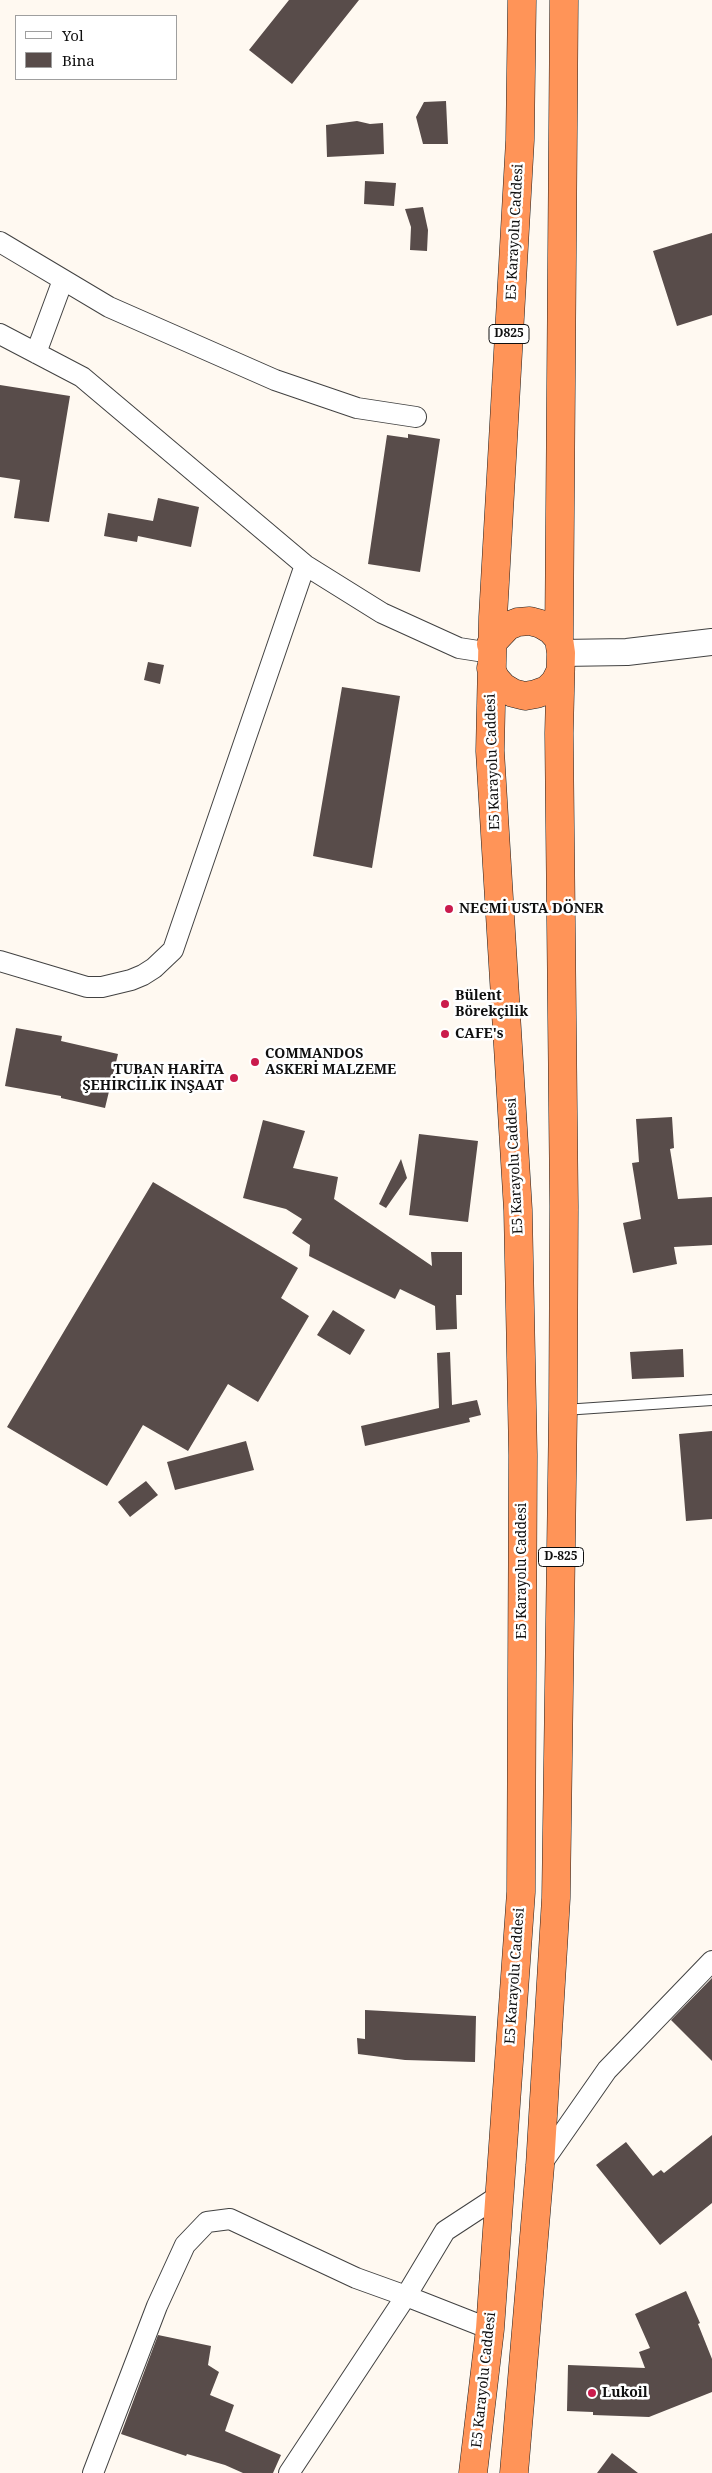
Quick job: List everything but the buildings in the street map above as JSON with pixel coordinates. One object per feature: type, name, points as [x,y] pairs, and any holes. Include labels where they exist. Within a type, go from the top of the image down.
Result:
[{"type":"highway","name":"E5 Karayolu Caddesi","points":[[473,2473],[490,2329],[521,1892],[523,1455],[518,1210],[490,752],[491,655],[520,140],[522,0]]},
{"type":"highway","points":[[560,655],[564,0]]},
{"type":"highway","points":[[491,655],[508,626],[518,622],[530,621],[541,624],[551,630],[560,655]]},
{"type":"highway","name":"E5 Karayolu Caddesi","points":[[491,655],[495,678],[503,687],[513,693],[525,696],[547,690],[556,682],[560,655]]},
{"type":"highway","name":"D-825","points":[[514,2473],[540,2166],[556,1898],[563,1410],[560,655]]},
{"type":"street","points":[[0,242],[109,307],[275,380],[357,408],[416,417]]},
{"type":"street","points":[[36,353],[63,280]]},
{"type":"street","points":[[0,334],[82,377],[305,565],[382,613],[459,648],[491,655]]},
{"type":"street","points":[[0,961],[87,987],[102,987],[143,975],[164,960],[173,950],[305,565]]},
{"type":"street","points":[[560,655],[627,652],[712,642]]},
{"type":"street","points":[[540,2166],[607,2070],[712,1961]]},
{"type":"street","points":[[289,2473],[406,2296],[445,2231],[500,2194]]},
{"type":"street","points":[[93,2473],[154,2315],[185,2245],[207,2222],[230,2219],[356,2278],[490,2329]]},
{"type":"lane","points":[[563,1410],[712,1400]]},
{"type":"place","name":"NECMİ USTA DÖNER","points":[[449,909]]},
{"type":"place","name":"Bülent Börekçilik","points":[[445,1004]]},
{"type":"place","name":"CAFE's","points":[[445,1034]]},
{"type":"place","name":"COMMANDOS ASKERİ MALZEME","points":[[255,1062]]},
{"type":"place","name":"TUBAN HARİTA ŞEHİRCİLİK İNŞAAT","points":[[234,1078]]},
{"type":"place","name":"Lukoil","points":[[592,2393]]}]
